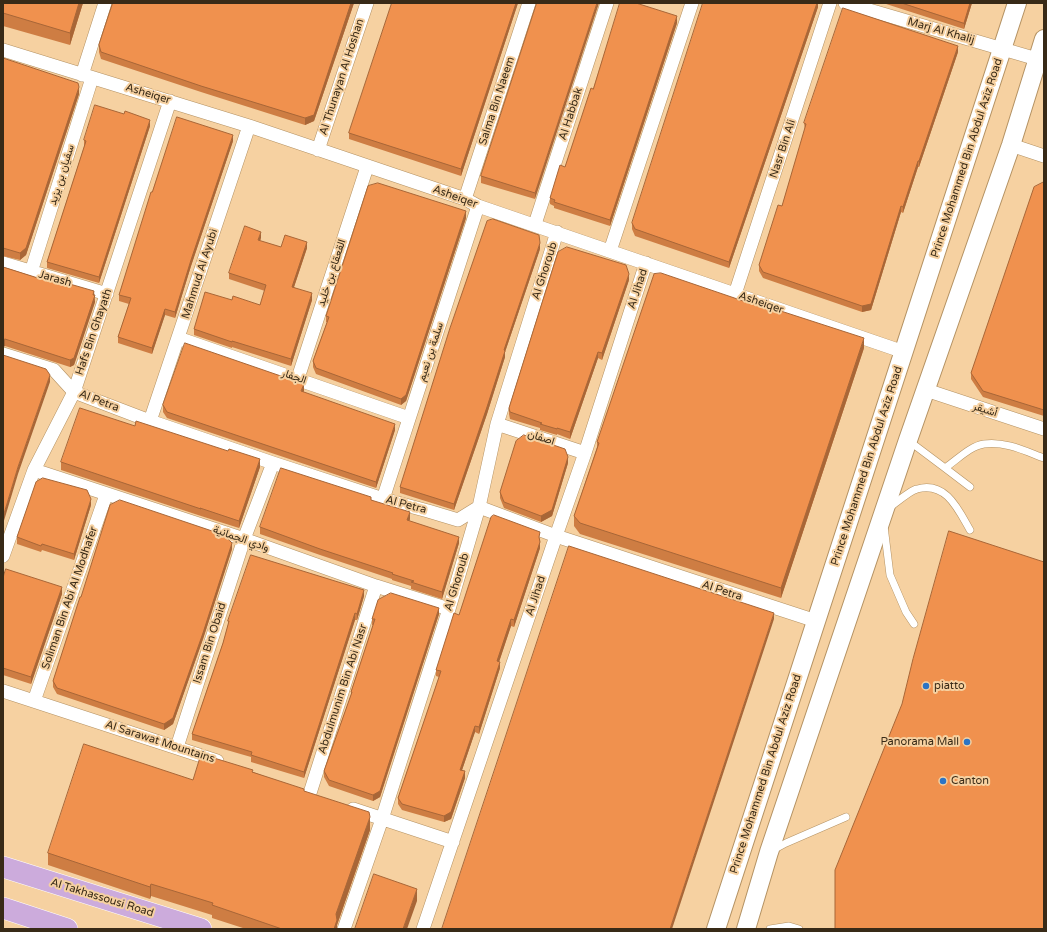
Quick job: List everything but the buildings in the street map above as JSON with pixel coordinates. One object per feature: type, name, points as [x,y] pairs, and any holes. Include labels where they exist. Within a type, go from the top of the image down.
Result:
[{"type":"main road","name":"Prince Mohammed Bin Abdul Aziz Road","points":[[716,929],[1017,3]]},
{"type":"main road","points":[[746,929],[769,852],[883,512],[1011,145],[1044,39]]},
{"type":"main road","points":[[836,561],[864,569]]},
{"type":"main road","name":"Al Takhassousi Road","points":[[3,867],[201,929]]},
{"type":"main road","points":[[3,908],[42,925],[67,929]]},
{"type":"street","name":"سفيان بن يزيد","points":[[31,272],[87,76],[105,3]]},
{"type":"street","name":"Al Thunayan Al Hoshan","points":[[318,150],[367,3]]},
{"type":"street","name":"Salma Bin Naeem","points":[[465,199],[529,3]]},
{"type":"street","name":"Al Habbak","points":[[535,224],[607,3]]},
{"type":"street","points":[[610,251],[692,3]]},
{"type":"street","name":"Nasr Bin Ali","points":[[735,294],[830,3]]},
{"type":"street","name":"Marj Al Khalij","points":[[846,3],[1037,59]]},
{"type":"street","name":"Asheiqer","points":[[3,50],[249,126],[465,199],[478,206],[535,224],[904,352]]},
{"type":"street","name":"Hafs Bin Ghayath","points":[[3,556],[34,470],[74,392],[170,101]]},
{"type":"street","name":"Mahmud Al Ayubi","points":[[150,421],[249,126]]},
{"type":"street","points":[[1011,145],[1044,156]]},
{"type":"street","name":"القعقاع بن خليد","points":[[298,378],[367,167]]},
{"type":"street","name":"سلمة بن نعيم","points":[[383,499],[478,206]]},
{"type":"street","name":"Al Ghoroub","points":[[344,929],[382,819],[449,609],[479,507],[496,424],[557,232]]},
{"type":"street","name":"Jarash","points":[[3,263],[107,294]]},
{"type":"street","name":"Al Jihad","points":[[423,929],[585,453],[646,263]]},
{"type":"street","name":"الجفار","points":[[178,338],[298,378],[410,418]]},
{"type":"street","name":"Al Petra","points":[[3,354],[54,370],[74,392],[150,421],[273,463],[383,499],[428,510],[458,520],[479,507],[556,536],[816,622]]},
{"type":"street","name":"أشيقر","points":[[926,390],[1044,430]]},
{"type":"street","name":"اصفان","points":[[496,424],[585,453]]},
{"type":"street","name":"Issam Bin Obaid","points":[[176,747],[244,539],[273,463]]},
{"type":"street","name":"وادي الجمانية","points":[[34,470],[244,539],[376,586],[449,609]]},
{"type":"street","name":"Soliman Bin Abi Al Modhafer","points":[[34,701],[106,494]]},
{"type":"street","name":"Abdulmunim Bin Abi Nasr","points":[[310,793],[376,586]]},
{"type":"street","name":"Al Sarawat Mountains","points":[[3,691],[228,765]]},
{"type":"street","points":[[295,788],[324,798]]},
{"type":"street","points":[[339,804],[453,842]]},
{"type":"lane","points":[[908,440],[970,487]]},
{"type":"lane","points":[[945,468],[971,450],[984,444],[1006,444],[1044,458]]},
{"type":"lane","points":[[914,624],[906,612],[890,576],[883,512],[916,489],[933,488],[945,493],[957,508],[970,530]]},
{"type":"lane","points":[[769,852],[846,817]]},
{"type":"lane","points":[[770,929],[789,926],[799,929]]},
{"type":"place","name":"piatto","points":[[926,686]]},
{"type":"place","name":"Panorama Mall","points":[[967,742]]},
{"type":"place","name":"Canton","points":[[943,781]]}]
